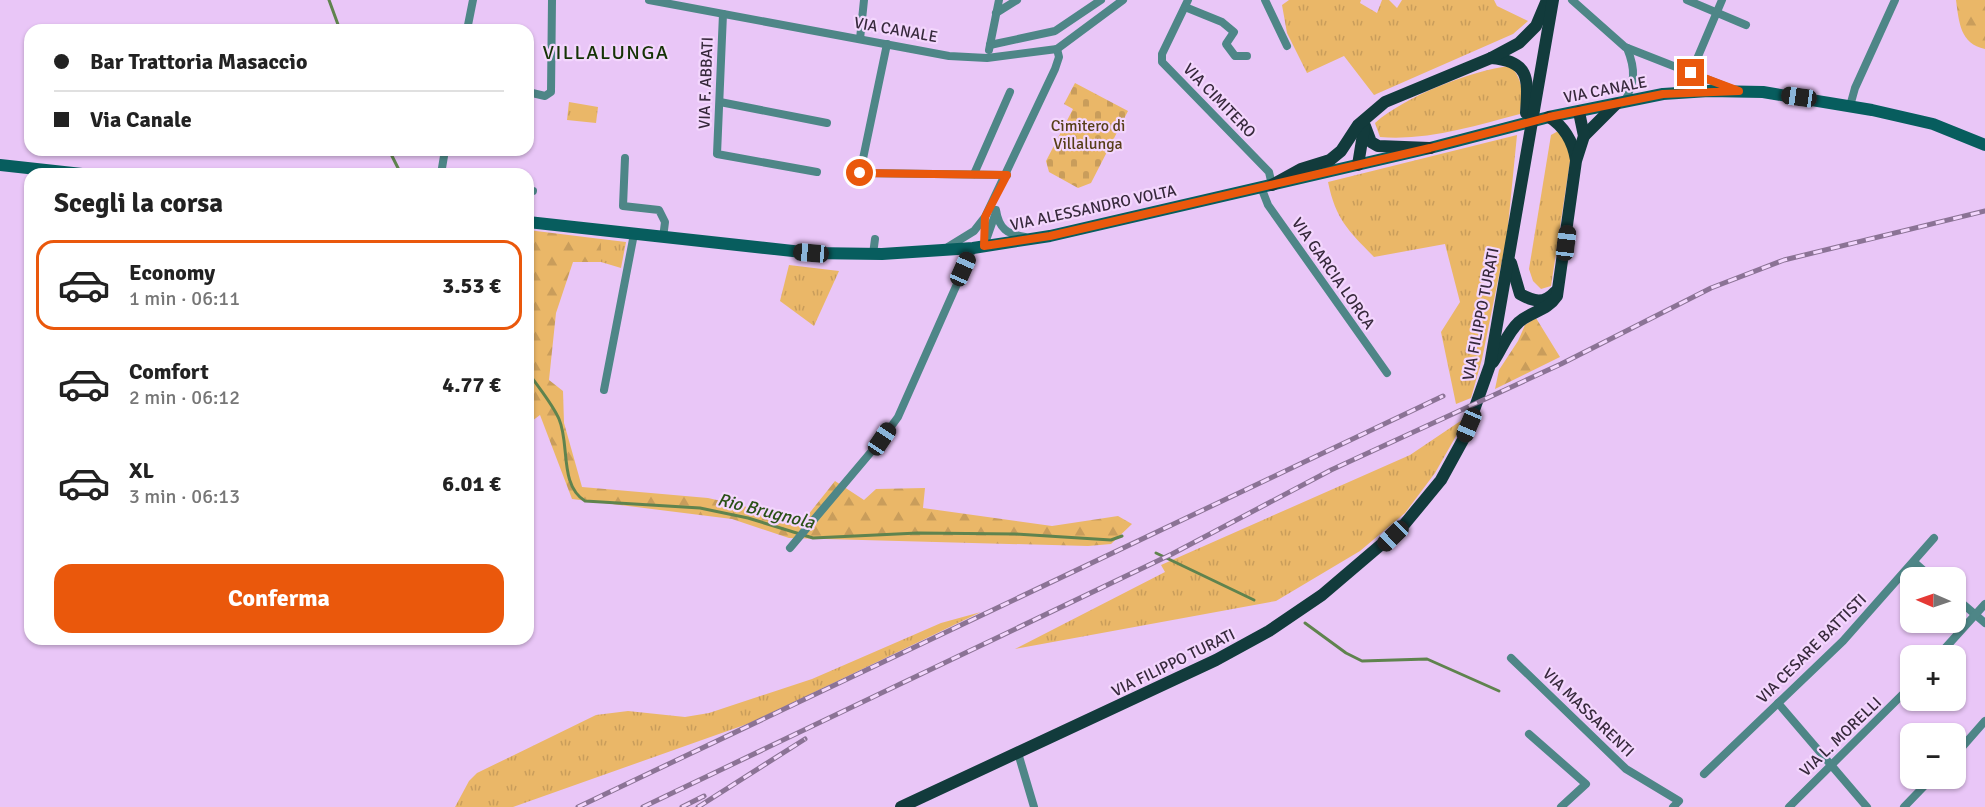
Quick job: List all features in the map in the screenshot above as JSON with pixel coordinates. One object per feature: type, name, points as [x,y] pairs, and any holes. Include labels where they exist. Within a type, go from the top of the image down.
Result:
[{"type":"main road","points":[[1266,186],[1301,169],[1330,159],[1341,152],[1371,112],[1396,97],[1491,58],[1520,43],[1532,32],[1547,0]]},
{"type":"main road","name":"VIA FILIPPO TURATI","points":[[901,807],[1243,646],[1322,595],[1383,545],[1422,505],[1452,463],[1475,413],[1490,365],[1553,0]]},
{"type":"main road","points":[[1491,58],[1511,61],[1524,72],[1527,87],[1527,147]]},
{"type":"main road","name":"VIA CANALE","points":[[1549,117],[1663,94],[1739,91],[1850,106],[1908,117],[1954,131],[1985,145]]},
{"type":"main road","points":[[1584,136],[1620,104]]},
{"type":"main road","points":[[1490,365],[1513,328],[1521,320],[1551,304],[1560,286],[1576,161],[1584,136],[1579,112]]},
{"type":"main road","points":[[1576,161],[1574,146],[1579,112]]},
{"type":"main road","points":[[1549,117],[1562,128],[1574,146]]},
{"type":"main road","name":"VIA ALESSANDRO VOLTA","points":[[534,223],[811,253],[873,254],[941,251],[1050,236],[1430,148],[1549,117]]},
{"type":"main road","points":[[1359,130],[1378,146],[1430,148]]},
{"type":"main road","points":[[1358,165],[1359,130]]},
{"type":"main road","points":[[0,165],[27,168]]},
{"type":"main road","points":[[1509,254],[1520,294],[1535,301],[1543,301],[1560,286]]},
{"type":"street","points":[[468,24],[473,0]]},
{"type":"street","points":[[534,93],[545,96],[551,92],[552,0]]},
{"type":"street","name":"VIA CANALE","points":[[649,0],[688,4],[723,14],[949,56],[987,58],[1057,49],[1123,0]]},
{"type":"street","points":[[860,39],[864,0]]},
{"type":"street","points":[[987,58],[999,0]]},
{"type":"street","points":[[996,13],[1017,0]]},
{"type":"street","points":[[990,45],[1055,31],[1101,0]]},
{"type":"street","points":[[1265,0],[1287,46]]},
{"type":"street","points":[[1687,0],[1746,25]]},
{"type":"street","points":[[1691,73],[1722,0]]},
{"type":"street","points":[[1850,106],[1855,88],[1895,0]]},
{"type":"street","points":[[1186,3],[1222,22],[1234,32],[1226,44],[1235,56],[1247,56]]},
{"type":"street","name":"VIA CIMITERO","points":[[1186,3],[1162,54],[1162,62],[1269,172],[1266,186]]},
{"type":"street","name":"VIA CANALE","points":[[1575,3],[1627,48],[1650,59],[1739,91]]},
{"type":"street","name":"VIA F. ABBATI","points":[[723,14],[717,154],[817,172]]},
{"type":"street","points":[[887,44],[860,173],[1007,175]]},
{"type":"street","points":[[1620,104],[1633,83],[1635,69],[1627,48]]},
{"type":"street","points":[[941,251],[974,231],[997,197],[1055,69],[1059,57],[1057,49]]},
{"type":"street","points":[[1635,69],[1650,59]]},
{"type":"street","points":[[974,174],[1010,92]]},
{"type":"street","points":[[720,102],[827,123]]},
{"type":"street","points":[[626,158],[624,207],[659,210],[665,222],[663,237]]},
{"type":"street","name":"VIA GARCIA LORCA","points":[[1266,186],[1268,205],[1388,373]]},
{"type":"street","points":[[978,247],[990,234],[997,197]]},
{"type":"street","points":[[996,210],[1002,228],[1009,234],[1050,236]]},
{"type":"street","points":[[790,548],[898,417],[978,247],[985,217]]},
{"type":"street","points":[[604,390],[634,234]]},
{"type":"street","points":[[873,254],[875,239]]},
{"type":"street","name":"VIA CESARE BATTISTI","points":[[1704,774],[1843,641],[1934,538]]},
{"type":"street","points":[[1914,562],[1920,567]]},
{"type":"street","points":[[1948,645],[1985,604]]},
{"type":"street","points":[[1966,606],[1985,623]]},
{"type":"street","name":"VIA MASSARENTI","points":[[1511,658],[1626,770],[1676,804]]},
{"type":"street","name":"VIA L. MORELLI","points":[[1789,807],[1900,697]]},
{"type":"street","points":[[1778,703],[1867,807]]},
{"type":"street","points":[[1966,743],[1985,721]]},
{"type":"street","points":[[1529,734],[1586,784],[1561,807]]},
{"type":"street","points":[[1018,753],[1034,807]]},
{"type":"street","points":[[1904,807],[1921,789]]},
{"type":"green space","points":[[1289,0],[1361,0],[1360,3],[1377,13],[1382,0],[1389,0],[1397,8],[1402,0],[1494,0],[1497,6],[1528,21],[1513,34],[1374,95],[1344,56],[1307,73],[1287,33],[1282,5]]},
{"type":"green space","points":[[1956,0],[1985,0],[1985,49],[1970,42],[1962,31]]},
{"type":"green space","points":[[1510,66],[1520,83],[1522,94],[1520,114],[1433,135],[1380,137],[1375,123],[1403,104],[1458,79]]},
{"type":"green space","name":"Cimitero di Villalunga","points":[[1075,83],[1128,111],[1091,183],[1078,188],[1049,172],[1046,161],[1073,109],[1064,104]]},
{"type":"green space","points":[[569,102],[598,107],[596,123],[567,120]]},
{"type":"green space","points":[[1560,130],[1571,155],[1551,286],[1541,289],[1533,281],[1529,269],[1551,135]]},
{"type":"green space","points":[[1517,135],[1507,236],[1482,359],[1471,398],[1456,404],[1441,332],[1460,302],[1445,244],[1374,257],[1344,224],[1335,206],[1328,182]]},
{"type":"green space","points":[[534,231],[601,239],[601,262],[573,262],[556,313],[549,380],[563,391],[564,423],[582,487],[708,498],[804,520],[835,481],[864,500],[876,489],[925,488],[923,508],[1052,526],[1118,516],[1132,524],[1111,544],[1088,546],[789,538],[732,519],[572,499],[540,415],[534,420]]},
{"type":"green space","points":[[601,239],[626,242],[621,268],[601,262]]},
{"type":"green space","points":[[789,265],[839,271],[814,326],[780,301]]},
{"type":"green space","points":[[1536,318],[1560,357],[1495,389],[1499,370],[1518,341],[1525,325]]},
{"type":"green space","points":[[1462,420],[1460,429],[1435,473],[1405,513],[1360,551],[1276,601],[1015,649],[1165,572],[1161,565],[1410,455]]},
{"type":"green space","points":[[981,612],[750,723],[513,807],[455,807],[469,781],[477,773],[596,715],[628,711],[685,717],[709,713],[812,679],[941,623]]},
{"type":"waterway","name":"Rio Brugnola","points":[[329,0],[338,24]]},
{"type":"waterway","name":"Rio Brugnola","points":[[392,156],[398,168]]},
{"type":"waterway","name":"Rio Brugnola","points":[[534,380],[559,419],[568,475],[577,494],[585,501],[700,508],[748,518],[813,538],[918,533],[1015,534],[1111,540],[1122,536]]},
{"type":"waterway","name":"Rio Brugnola","points":[[1156,553],[1254,600]]},
{"type":"waterway","name":"Rio Brugnola","points":[[1305,623],[1346,653],[1362,661],[1427,659],[1499,691]]},
{"type":"railway","points":[[643,807],[1172,554],[1331,470],[1561,364],[1711,288],[1784,260],[1985,211]]},
{"type":"railway","points":[[578,807],[1443,396]]},
{"type":"railway","points":[[698,807],[805,739]]},
{"type":"railway","points":[[682,807],[704,796]]},
{"type":"district","name":"VILLALUNGA","points":[[606,52]]},
{"type":"route","points":[[860,173],[1007,175],[985,217],[984,246],[1050,236],[1167,207],[1430,148],[1549,117],[1663,94],[1739,91],[1691,73]]}]
